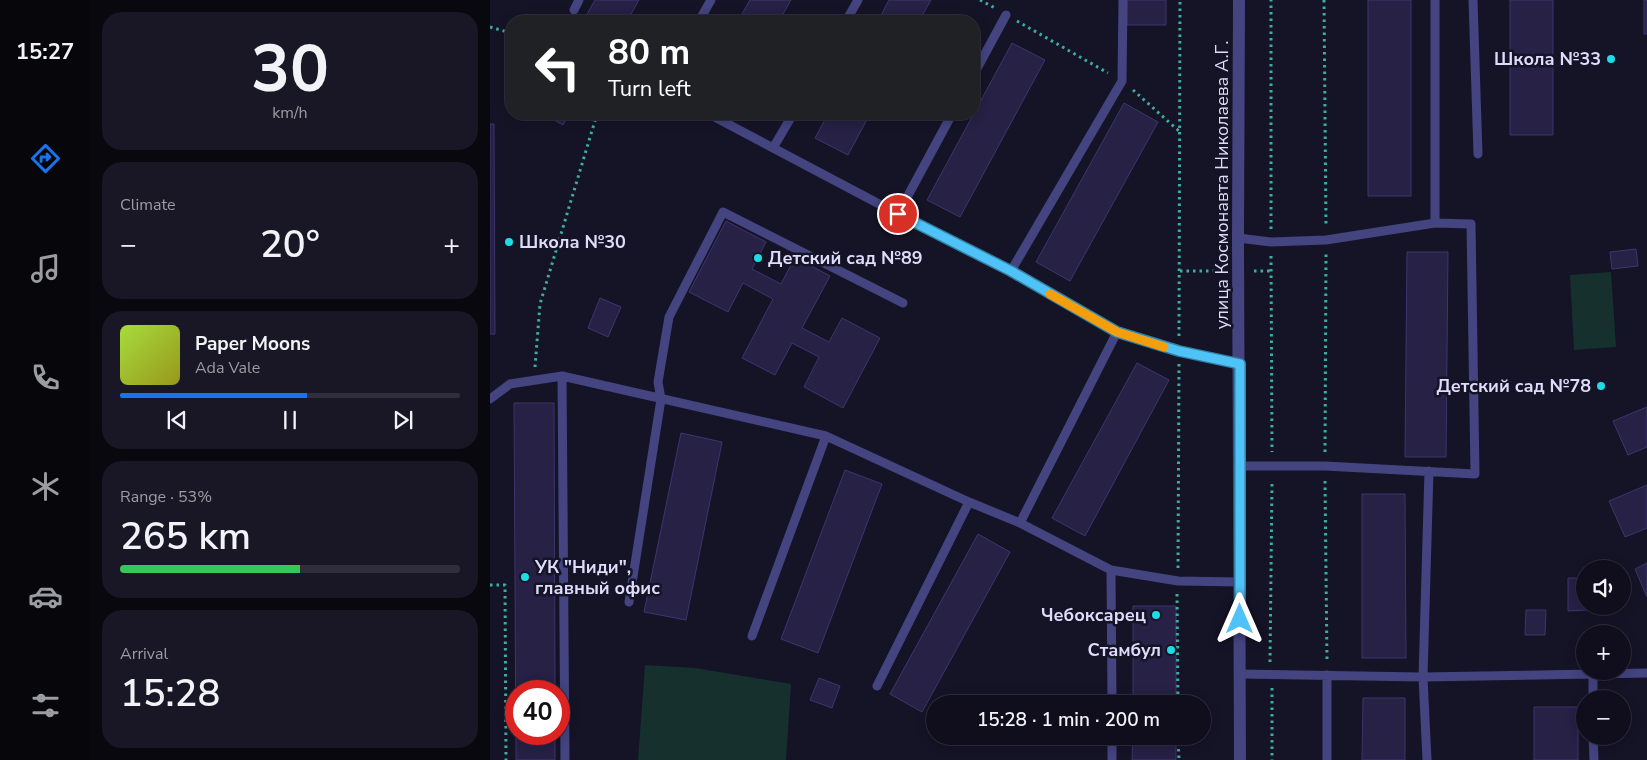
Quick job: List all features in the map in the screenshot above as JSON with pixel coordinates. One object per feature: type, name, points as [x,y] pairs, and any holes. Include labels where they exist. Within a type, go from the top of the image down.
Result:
[{"type":"street","name":"улица Космонавта Николаева А.Г.","points":[[1239,0],[1240,760]]},
{"type":"lane","points":[[574,10],[579,0]]},
{"type":"lane","points":[[702,15],[711,0]]},
{"type":"lane","points":[[849,15],[858,0]]},
{"type":"lane","points":[[1011,271],[1122,81],[1122,0]]},
{"type":"lane","points":[[1435,0],[1435,223]]},
{"type":"lane","points":[[1472,0],[1478,154]]},
{"type":"lane","points":[[980,63],[1006,15]]},
{"type":"lane","points":[[720,120],[898,214],[1011,271],[1117,332],[1179,351],[1240,364]]},
{"type":"lane","points":[[773,148],[789,120]]},
{"type":"lane","points":[[898,214],[949,120]]},
{"type":"lane","points":[[629,602],[661,398],[658,382],[669,317],[724,212],[903,303]]},
{"type":"lane","points":[[1238,238],[1271,242],[1326,240],[1435,223],[1471,224],[1475,474],[1325,466],[1240,466]]},
{"type":"lane","points":[[1020,523],[1117,332]]},
{"type":"lane","points":[[562,376],[565,760]]},
{"type":"lane","points":[[490,399],[510,384],[562,376],[826,436],[1020,523],[1112,570],[1178,581],[1240,582]]},
{"type":"lane","points":[[752,636],[826,436]]},
{"type":"lane","points":[[1427,760],[1423,677],[1429,472]]},
{"type":"lane","points":[[877,686],[970,502]]},
{"type":"lane","points":[[1112,570],[1112,695]]},
{"type":"lane","points":[[1240,674],[1423,677],[1576,673]]},
{"type":"lane","points":[[1631,673],[1647,673]]},
{"type":"lane","points":[[1327,675],[1327,760]]},
{"type":"lane","points":[[1112,745],[1112,760]]},
{"type":"lane","points":[[1594,745],[1594,760]]},
{"type":"path","points":[[980,0],[1122,81],[1179,132]]},
{"type":"path","points":[[1179,345],[1180,0]]},
{"type":"path","points":[[1271,0],[1271,235]]},
{"type":"path","points":[[1324,0],[1327,675]]},
{"type":"path","points":[[490,27],[505,31]]},
{"type":"path","points":[[534,380],[540,304],[596,120]]},
{"type":"path","points":[[1271,248],[1272,459]]},
{"type":"path","points":[[1180,270],[1222,271]]},
{"type":"path","points":[[1254,270],[1271,271]]},
{"type":"path","points":[[1178,571],[1179,358]]},
{"type":"path","points":[[1270,666],[1272,473]]},
{"type":"path","points":[[490,585],[505,585],[506,760]]},
{"type":"path","points":[[1177,588],[1178,695]]},
{"type":"path","points":[[1272,681],[1272,760]]},
{"type":"path","points":[[1178,745],[1179,760]]},
{"type":"green space","points":[[1611,272],[1616,347],[1574,350],[1570,275]]},
{"type":"green space","points":[[645,665],[695,668],[791,684],[786,760],[638,760]]},
{"type":"building","points":[[595,0],[639,0],[630,15],[587,15]]},
{"type":"building","points":[[750,0],[791,0],[782,15],[741,15]]},
{"type":"building","points":[[889,0],[931,0],[922,15],[881,15]]},
{"type":"building","points":[[1127,0],[1166,0],[1166,25],[1127,25]]},
{"type":"building","points":[[1368,0],[1411,0],[1411,196],[1368,196]]},
{"type":"building","points":[[1510,0],[1553,0],[1553,135],[1510,135]]},
{"type":"building","points":[[1644,0],[1647,0],[1647,34],[1644,34]]},
{"type":"building","points":[[1012,43],[1045,60],[960,217],[927,200],[970,120],[980,120],[980,102]]},
{"type":"building","points":[[1124,103],[1158,122],[1070,281],[1036,262]]},
{"type":"building","points":[[554,120],[566,120],[563,125]]},
{"type":"building","points":[[825,120],[867,120],[848,155],[815,138]]},
{"type":"building","points":[[490,124],[494,124],[495,334],[490,334]]},
{"type":"building","points":[[726,221],[766,242],[752,269],[781,284],[795,257],[830,276],[802,328],[829,342],[842,318],[880,338],[843,408],[804,387],[819,357],[792,343],[775,375],[742,358],[773,299],[743,283],[728,312],[689,292]]},
{"type":"building","points":[[1636,249],[1638,266],[1612,269],[1610,252]]},
{"type":"building","points":[[1407,252],[1448,252],[1446,457],[1405,457]]},
{"type":"building","points":[[600,298],[621,307],[608,337],[588,328]]},
{"type":"building","points":[[1137,363],[1169,380],[1085,536],[1052,518]]},
{"type":"building","points":[[514,403],[554,403],[555,680],[516,680]]},
{"type":"building","points":[[1647,407],[1647,447],[1628,455],[1613,421]]},
{"type":"building","points":[[681,433],[722,442],[686,620],[644,612]]},
{"type":"building","points":[[845,470],[882,484],[818,653],[781,639]]},
{"type":"building","points":[[1647,485],[1647,528],[1625,537],[1609,501]]},
{"type":"building","points":[[1362,494],[1405,494],[1406,658],[1362,658]]},
{"type":"building","points":[[978,534],[1010,552],[931,695],[926,695],[926,705],[922,712],[890,694]]},
{"type":"building","points":[[1647,563],[1647,597],[1635,569]]},
{"type":"building","points":[[1568,578],[1576,578],[1576,611],[1568,611]]},
{"type":"building","points":[[1133,606],[1176,606],[1176,695],[1133,695]]},
{"type":"building","points":[[1526,610],[1546,610],[1545,635],[1525,635]]},
{"type":"building","points":[[819,678],[840,686],[832,708],[810,700]]},
{"type":"building","points":[[1363,698],[1405,698],[1405,760],[1362,760]]},
{"type":"building","points":[[1534,707],[1576,707],[1578,760],[1534,760]]},
{"type":"building","points":[[516,745],[555,745],[555,760],[516,760]]},
{"type":"building","points":[[1133,745],[1176,745],[1176,760],[1132,760]]},
{"type":"slow traffic","points":[[1050,294],[1117,332],[1164,347]]},
{"type":"place","name":"Школа №33","points":[[1611,59]]},
{"type":"place","name":"Школа №30","points":[[509,242]]},
{"type":"place","name":"Детский сад №89","points":[[758,258]]},
{"type":"place","name":"Детский сад №78","points":[[1601,386]]},
{"type":"place","name":"УК \"Ниди\", главный офис","points":[[525,577]]},
{"type":"place","name":"Чебоксарец","points":[[1156,615]]},
{"type":"place","name":"Стамбул","points":[[1171,650]]},
{"type":"route","points":[[898,214],[1011,271],[1117,332],[1179,351],[1240,364],[1240,619]]}]
